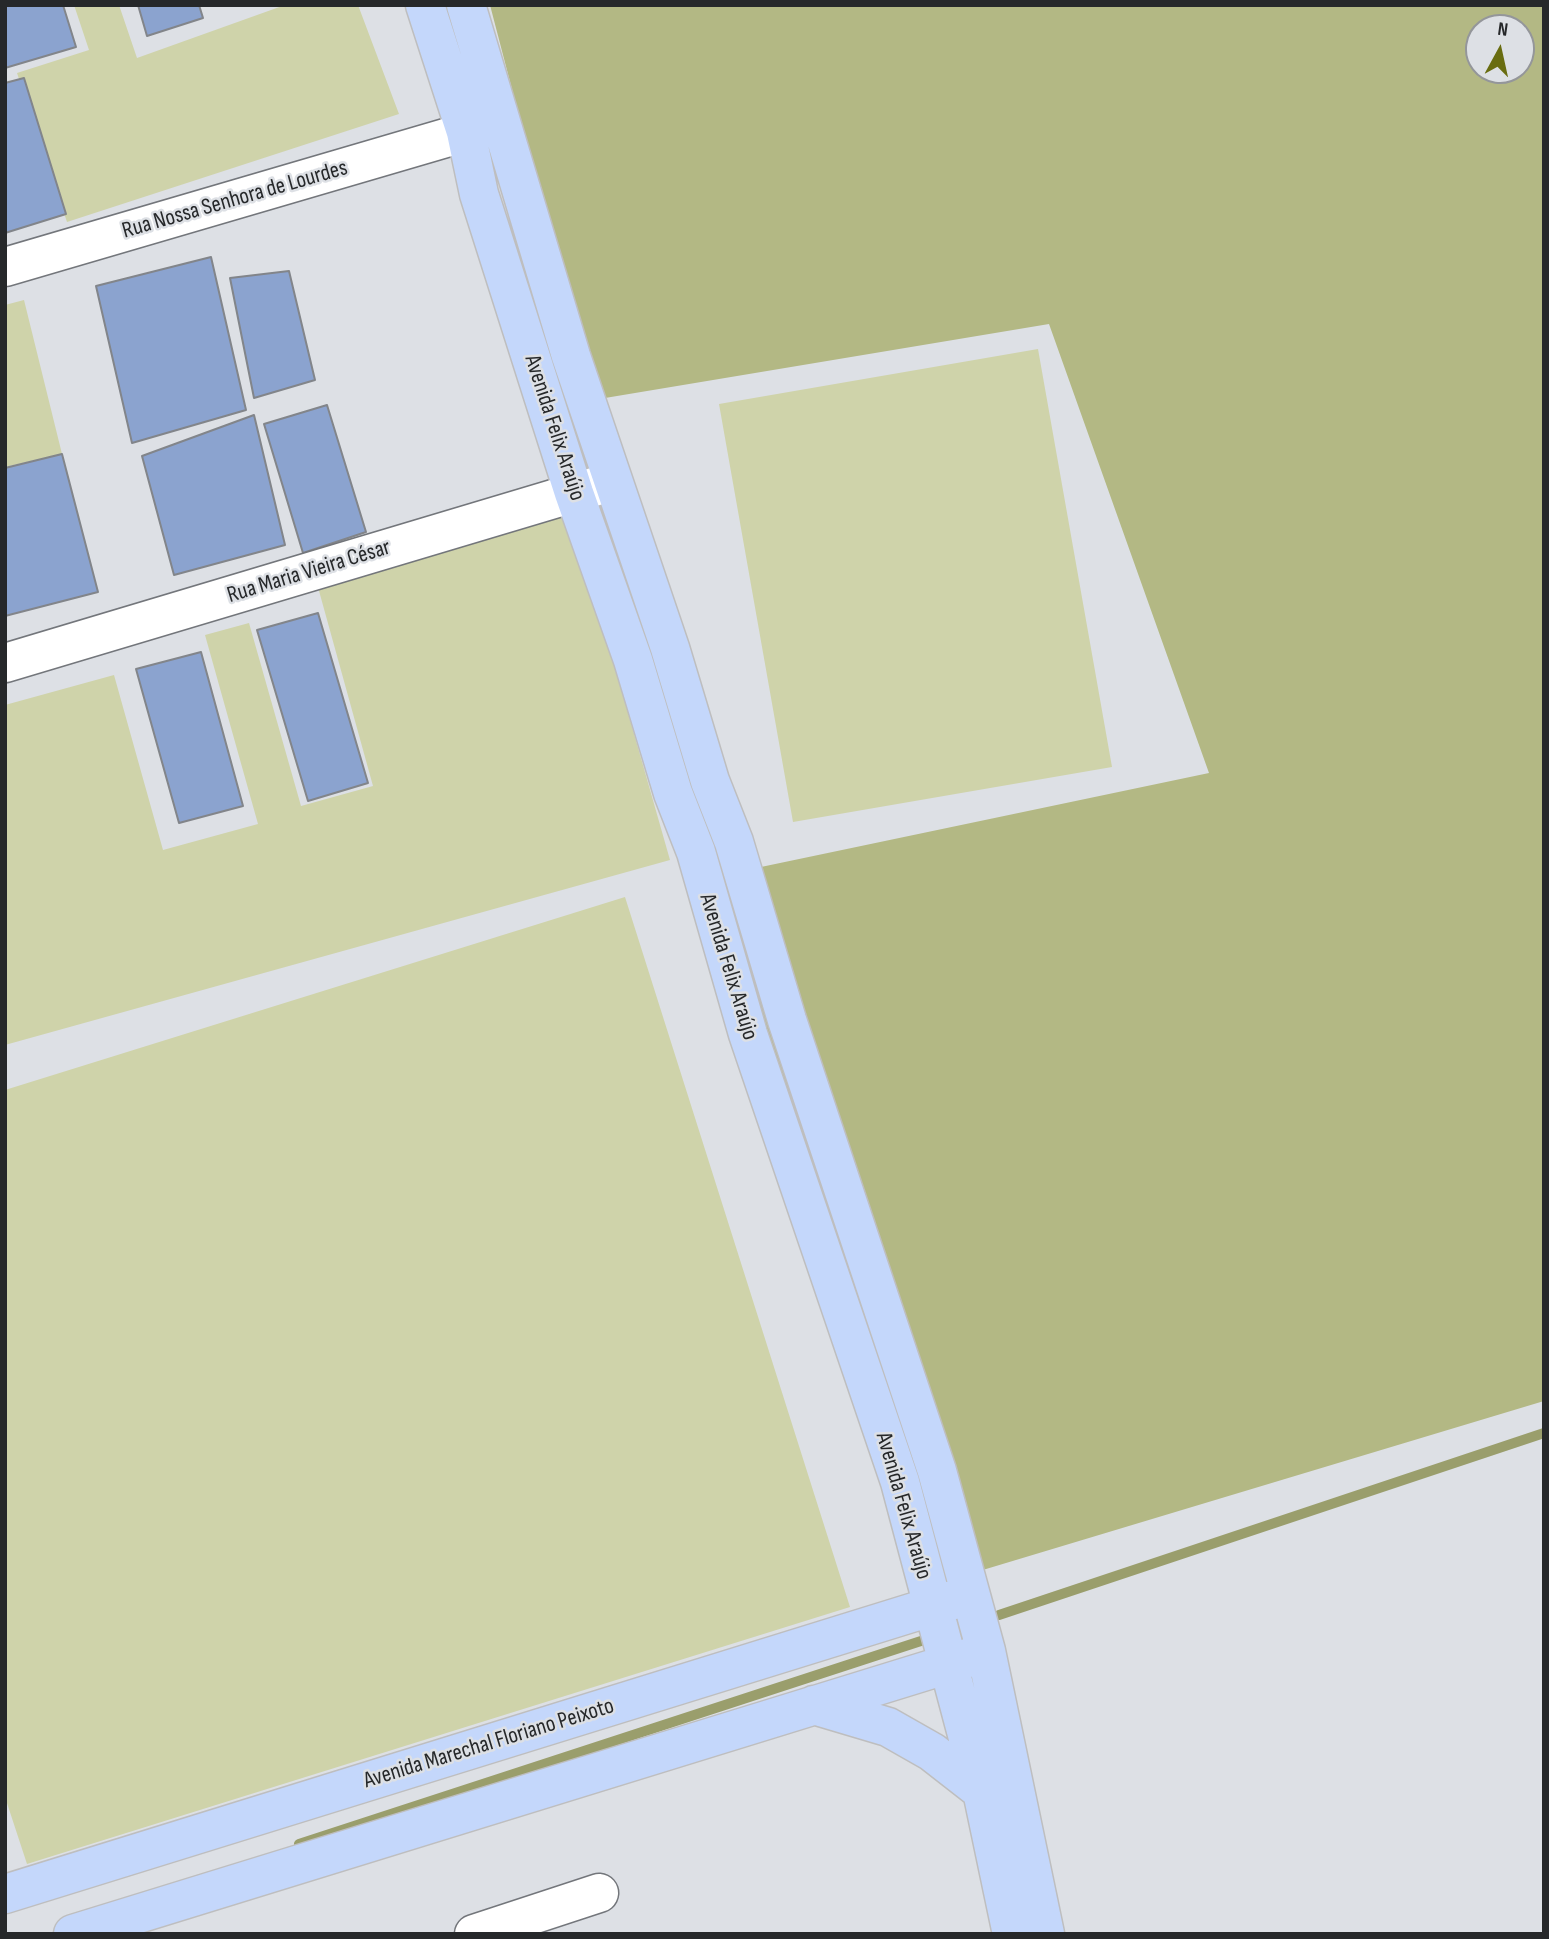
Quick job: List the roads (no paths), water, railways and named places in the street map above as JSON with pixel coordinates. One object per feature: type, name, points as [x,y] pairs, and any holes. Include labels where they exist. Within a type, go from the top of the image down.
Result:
[{"type":"main road","name":"Avenida Felix Araújo","points":[[425,5],[441,64],[466,132],[479,194],[575,492],[633,660],[673,793],[696,852],[748,1034],[900,1482],[982,1791],[1012,1934]]},
{"type":"main road","name":"Avenida Felix Araújo","points":[[466,5],[503,122],[517,184],[612,481],[670,648],[706,769],[734,842],[787,1020],[937,1471],[986,1651],[1045,1934]]},
{"type":"main road","name":"Avenida Marechal Floriano Peixoto","points":[[5,1894],[972,1594]]},
{"type":"main road","points":[[73,1934],[403,1829],[947,1666],[986,1651]]},
{"type":"main road","points":[[814,1705],[888,1727],[932,1752],[982,1791]]},
{"type":"street","name":"Rua Nossa Senhora de Lourdes","points":[[5,267],[466,132]]},
{"type":"street","name":"Rua Maria Vieira César","points":[[5,663],[612,481]]},
{"type":"street","points":[[474,1934],[599,1893]]},
{"type":"waterway","points":[[999,1615],[1544,1433]]},
{"type":"waterway","points":[[299,1844],[924,1640]]}]
